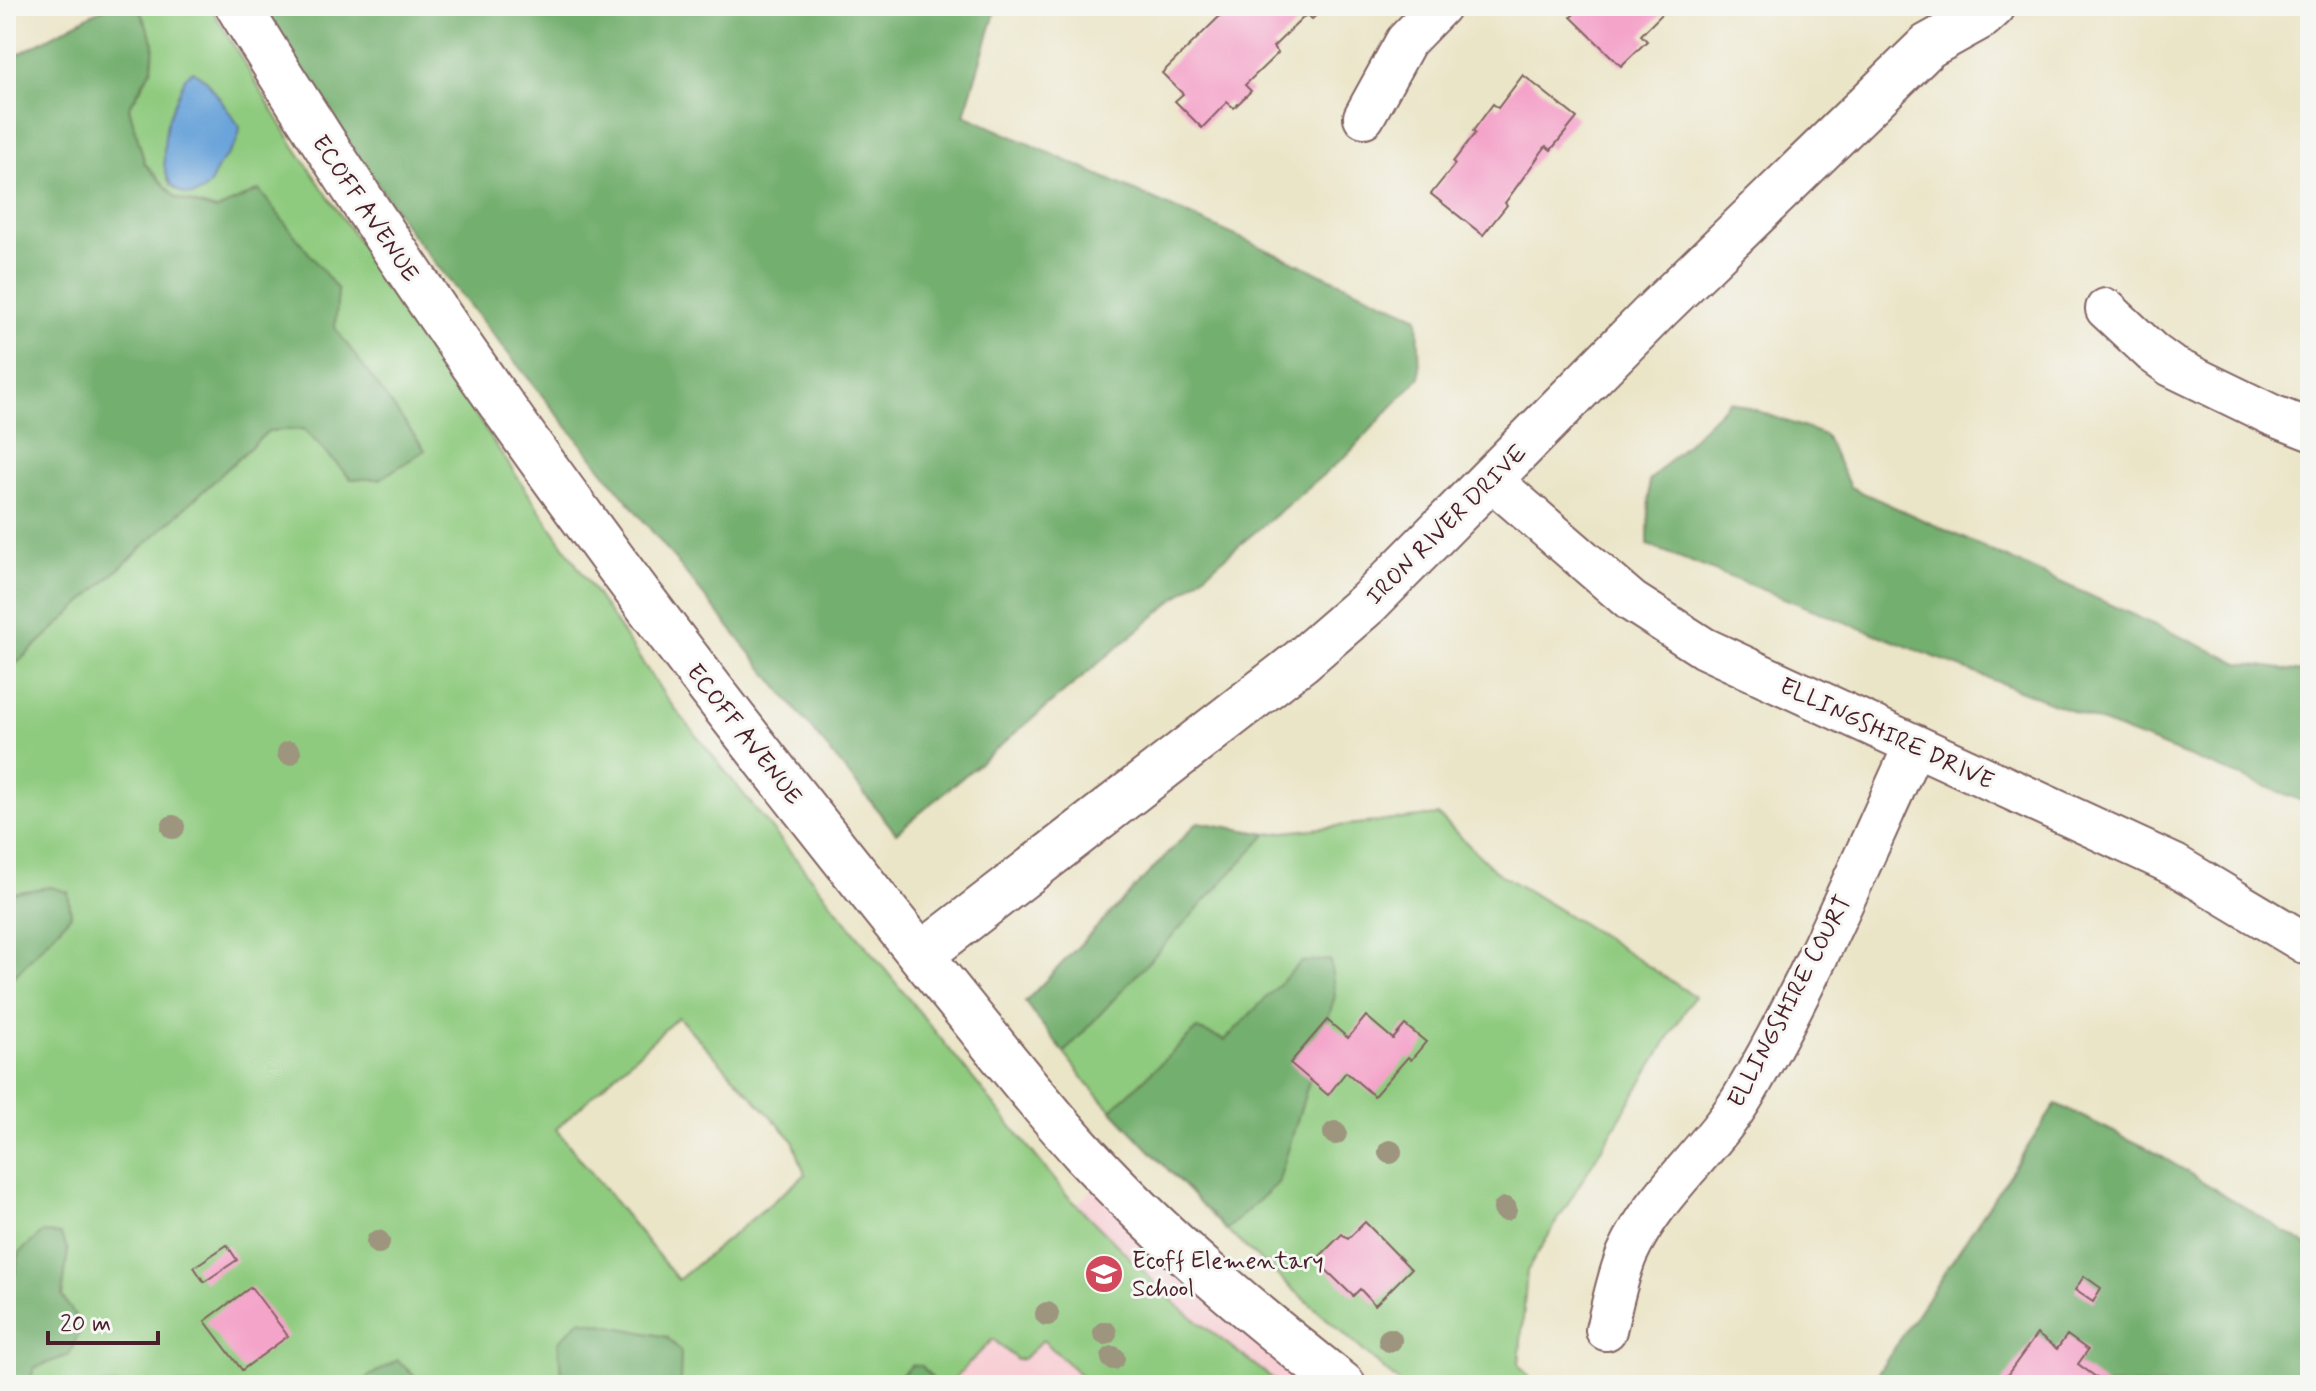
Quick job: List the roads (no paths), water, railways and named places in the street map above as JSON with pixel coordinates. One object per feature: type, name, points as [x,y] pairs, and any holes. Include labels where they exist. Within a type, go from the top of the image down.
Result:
[{"type":"street","name":"ECOFF AVENUE","points":[[238,6],[398,257],[479,373],[690,665],[921,955],[1045,1109],[1149,1220],[1212,1278],[1343,1385]]},
{"type":"street","points":[[1364,117],[1406,41],[1440,6]]},
{"type":"street","name":"IRON RIVER DRIVE","points":[[1928,46],[1951,6]]},
{"type":"street","name":"IRON RIVER DRIVE","points":[[921,955],[1301,661],[1368,603],[1659,308],[1928,46],[1982,16],[1993,6]]},
{"type":"street","points":[[2106,309],[2171,366],[2310,430]]},
{"type":"street","name":"ELLINGSHIRE DRIVE","points":[[1491,480],[1631,601],[1666,626],[1748,670],[2175,865],[2310,946]]},
{"type":"street","name":"ELLINGSHIRE COURT","points":[[1606,1330],[1622,1270],[1632,1246],[1652,1213],[1733,1113],[1754,1079],[1825,942],[1914,746]]},
{"type":"water","points":[[193,71],[207,81],[240,127],[236,143],[209,185],[192,195],[172,185],[166,173],[164,154],[170,114],[185,77]]},
{"type":"place","name":"Ecoff Elementary School","points":[[1104,1274]]}]
